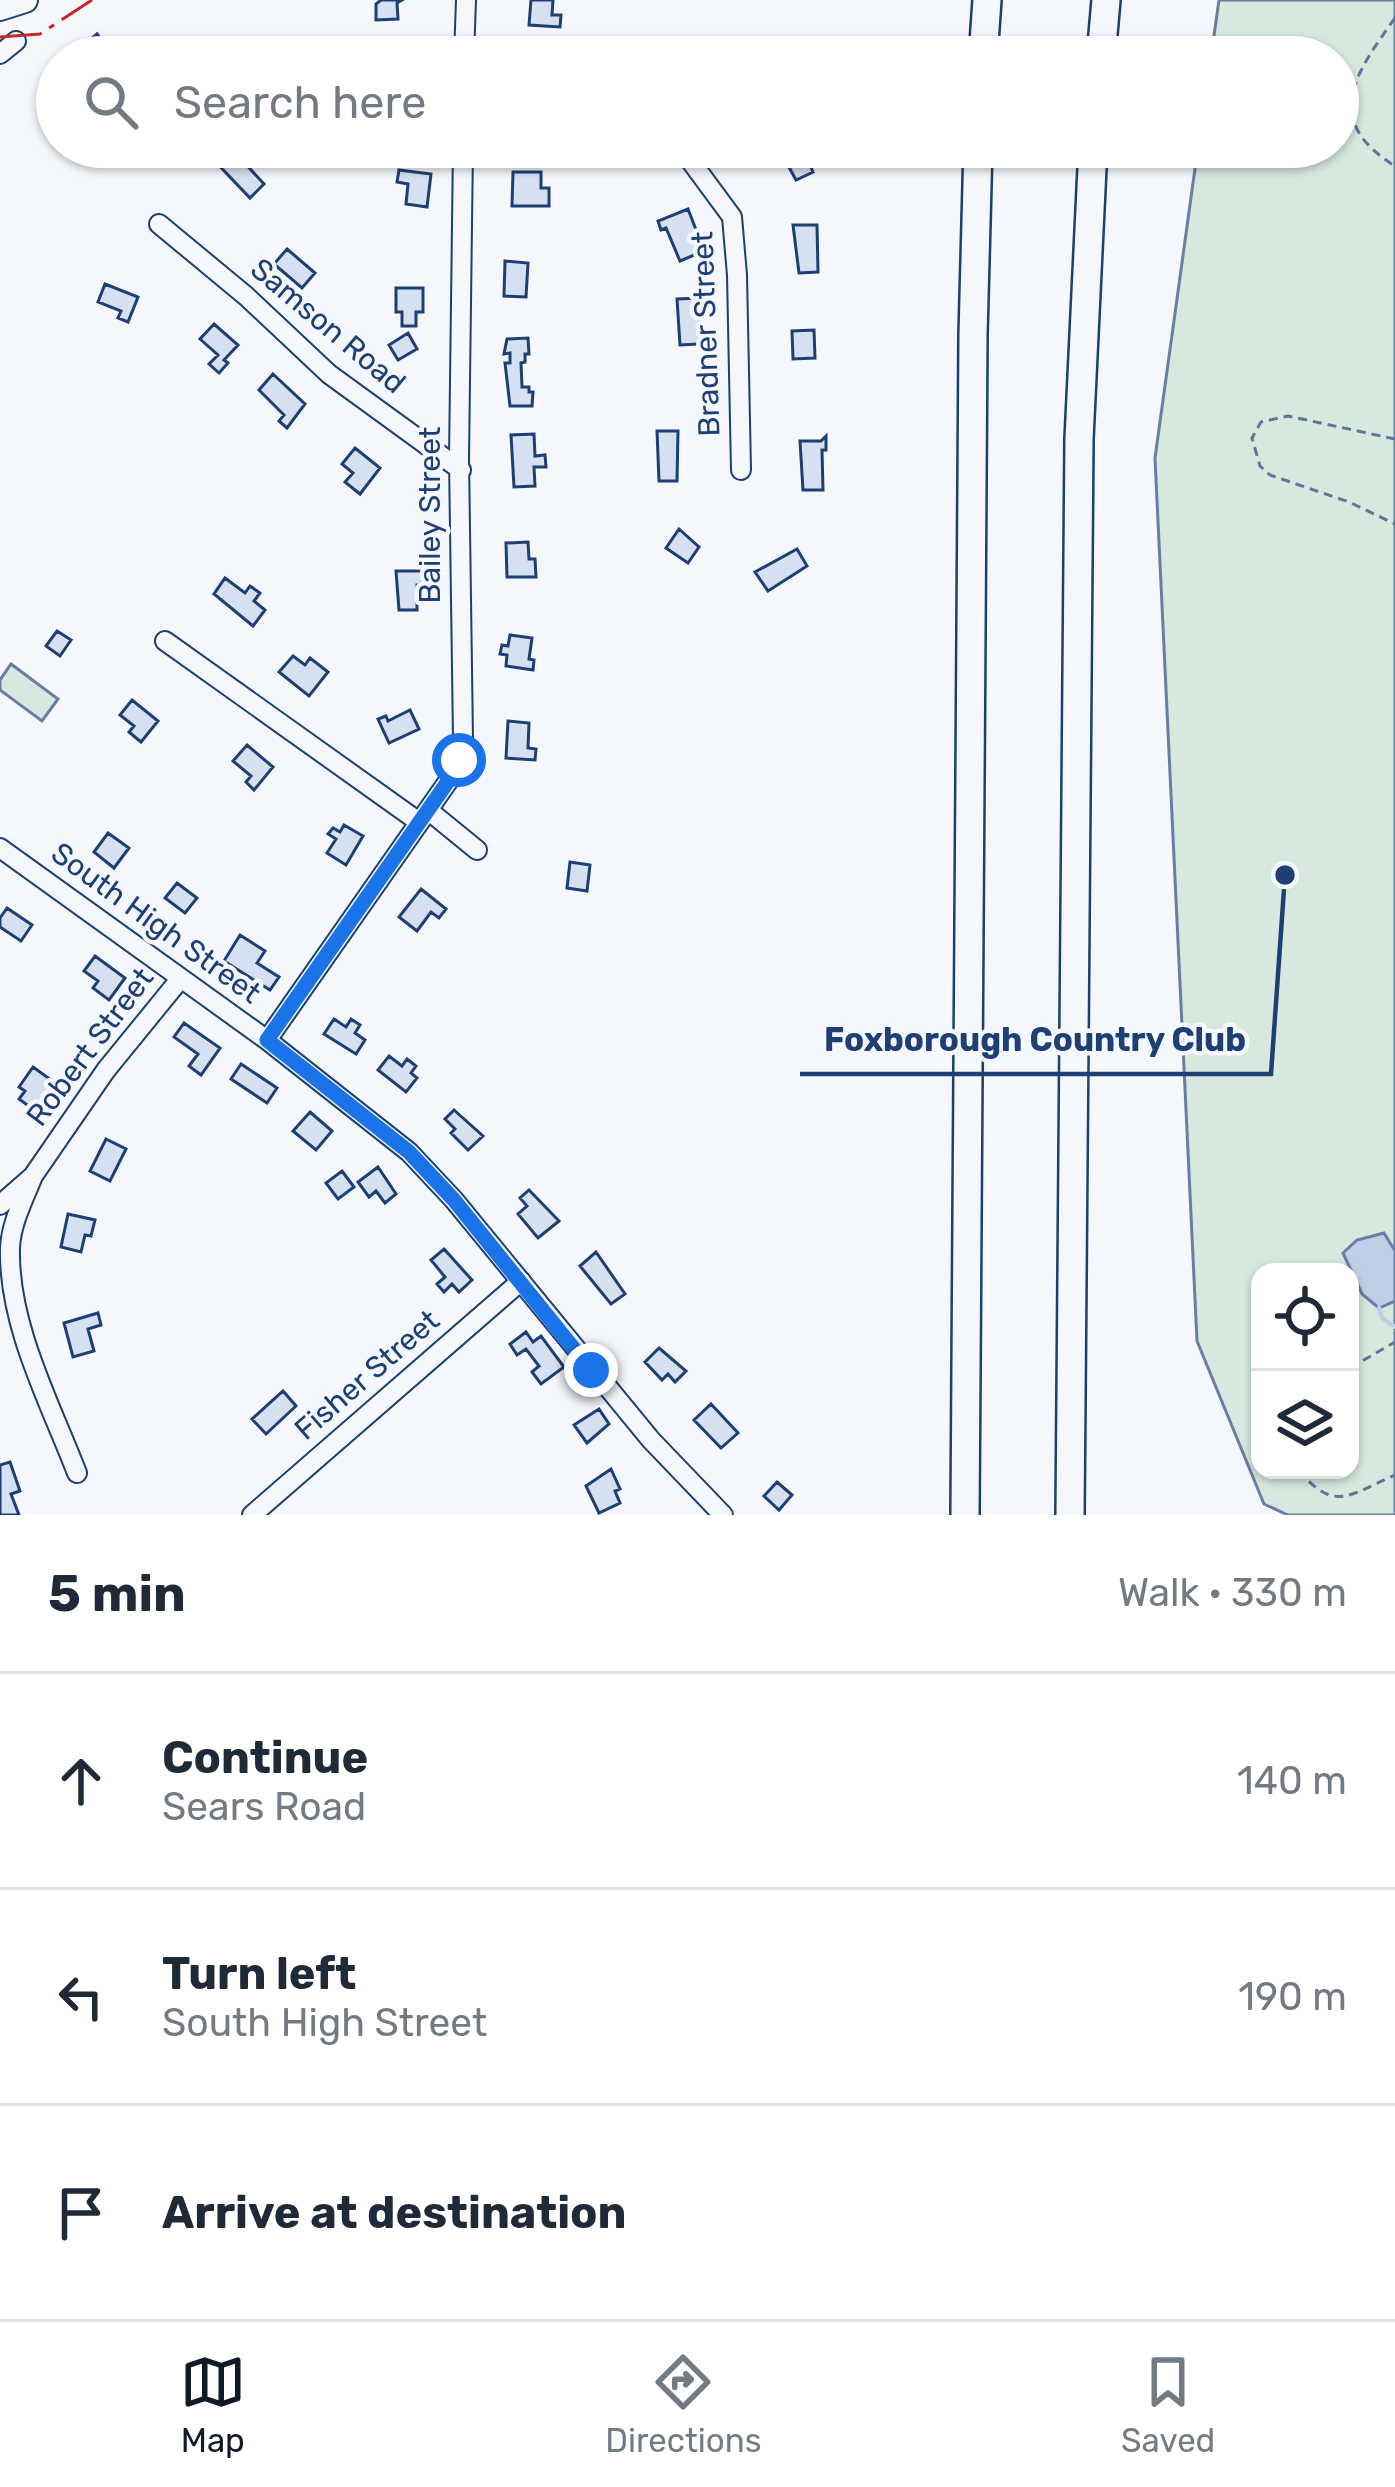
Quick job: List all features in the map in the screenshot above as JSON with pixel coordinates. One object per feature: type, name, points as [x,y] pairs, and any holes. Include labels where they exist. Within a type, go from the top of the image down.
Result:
[{"type":"highway","points":[[984,36],[987,0]]},
{"type":"highway","points":[[1103,36],[1106,0]]},
{"type":"highway","points":[[965,1515],[978,168]]},
{"type":"highway","points":[[1070,1515],[1079,439],[1093,168]]},
{"type":"main road","points":[[0,8],[25,0]]},
{"type":"street","points":[[465,36],[466,0]]},
{"type":"street","name":"Bailey Street","points":[[267,1040],[459,760],[463,738],[463,168]]},
{"type":"street","name":"Bradner Street","points":[[696,168],[732,217],[741,470]]},
{"type":"street","name":"Samson Road","points":[[159,224],[329,374],[461,470]]},
{"type":"street","points":[[165,641],[477,850]]},
{"type":"street","name":"South High Street","points":[[0,848],[267,1040],[409,1152],[651,1440],[723,1515]]},
{"type":"street","name":"Robert Street","points":[[0,1205],[33,1176],[106,1070],[181,978]]},
{"type":"street","points":[[33,1176],[14,1222],[10,1248],[17,1311],[77,1473]]},
{"type":"street","name":"Fisher Street","points":[[251,1515],[521,1281]]},
{"type":"path","points":[[1359,71],[1395,18]]},
{"type":"path","points":[[1359,133],[1395,166]]},
{"type":"path","points":[[1395,439],[1280,415],[1261,422],[1252,438],[1260,466],[1267,473],[1395,524]]},
{"type":"path","points":[[1359,1364],[1395,1342]]},
{"type":"path","points":[[1307,1479],[1331,1498],[1350,1495],[1395,1475]]},
{"type":"shaded area","points":[[1219,0],[1395,0],[1395,1515],[1288,1515],[1264,1504],[1254,1479],[1359,1479],[1359,1263],[1251,1263],[1251,1472],[1197,1341],[1155,458],[1195,168],[1359,168],[1359,36],[1214,36]]},
{"type":"shaded area","points":[[11,664],[58,699],[42,721],[0,690],[0,680]]},
{"type":"water","points":[[1384,1233],[1395,1251],[1395,1301],[1379,1308],[1362,1294],[1359,1263],[1348,1263],[1343,1253],[1357,1240]]},
{"type":"building","points":[[402,0],[397,3],[398,19],[376,20],[376,4]]},
{"type":"building","points":[[531,0],[553,0],[552,15],[561,15],[560,27],[529,25]]},
{"type":"building","points":[[221,168],[249,168],[264,184],[250,198]]},
{"type":"building","points":[[789,168],[811,168],[813,172],[796,180]]},
{"type":"building","points":[[399,170],[431,174],[427,207],[406,204],[408,184],[397,182]]},
{"type":"building","points":[[513,172],[541,172],[541,188],[549,188],[549,206],[512,206]]},
{"type":"building","points":[[688,209],[699,253],[680,261],[666,228],[661,230],[658,221]]},
{"type":"building","points":[[793,225],[817,225],[818,272],[799,273]]},
{"type":"building","points":[[287,249],[315,273],[302,288],[274,264]]},
{"type":"building","points":[[505,261],[528,263],[526,297],[504,296]]},
{"type":"building","points":[[105,284],[138,297],[128,322],[118,318],[121,311],[98,302]]},
{"type":"building","points":[[396,288],[423,288],[423,312],[416,312],[416,326],[402,326],[402,312],[396,312]]},
{"type":"building","points":[[701,298],[699,344],[680,345],[677,299]]},
{"type":"building","points":[[214,324],[238,345],[219,373],[209,364],[218,355],[200,339]]},
{"type":"building","points":[[814,330],[815,358],[793,359],[792,331]]},
{"type":"building","points":[[408,333],[417,349],[398,360],[389,345]]},
{"type":"building","points":[[528,338],[529,354],[521,363],[522,387],[533,392],[532,406],[510,406],[505,363],[510,363],[510,353],[504,354],[507,339]]},
{"type":"building","points":[[273,374],[305,404],[287,428],[279,421],[284,415],[259,390]]},
{"type":"building","points":[[657,431],[678,431],[677,481],[659,481]]},
{"type":"building","points":[[534,434],[535,456],[545,455],[546,467],[534,467],[535,486],[514,487],[511,435]]},
{"type":"building","points":[[826,436],[823,490],[803,490],[800,441],[821,441]]},
{"type":"building","points":[[355,448],[380,468],[360,494],[345,482],[353,473],[342,464]]},
{"type":"building","points":[[679,529],[699,547],[688,563],[666,548]]},
{"type":"building","points":[[528,542],[536,577],[507,577],[506,543]]},
{"type":"building","points":[[797,549],[807,566],[768,591],[755,572]]},
{"type":"building","points":[[396,571],[422,571],[417,610],[399,610]]},
{"type":"building","points":[[225,578],[245,593],[250,586],[260,593],[254,601],[265,610],[253,626],[214,594]]},
{"type":"building","points":[[57,631],[71,640],[60,656],[46,646]]},
{"type":"building","points":[[510,635],[532,638],[529,659],[534,660],[533,670],[506,666],[507,655],[500,654]]},
{"type":"building","points":[[293,656],[305,665],[310,658],[328,672],[309,696],[279,672]]},
{"type":"building","points":[[132,700],[158,721],[141,742],[129,732],[134,726],[120,715]]},
{"type":"building","points":[[410,710],[419,729],[389,743],[378,719],[386,716],[388,721]]},
{"type":"building","points":[[508,721],[529,723],[528,748],[536,749],[535,760],[506,758]]},
{"type":"building","points":[[247,745],[273,767],[254,790],[246,782],[251,776],[233,761]]},
{"type":"building","points":[[344,825],[363,836],[346,865],[327,853],[336,839],[328,834],[333,828],[340,832]]},
{"type":"building","points":[[108,833],[129,848],[114,868],[94,852]]},
{"type":"building","points":[[570,862],[590,865],[587,891],[567,888]]},
{"type":"building","points":[[177,883],[197,898],[185,913],[165,898]]},
{"type":"building","points":[[421,889],[446,909],[439,918],[431,912],[417,931],[399,917]]},
{"type":"building","points":[[7,908],[32,925],[21,941],[0,927]]},
{"type":"building","points":[[240,935],[265,951],[257,963],[279,977],[270,990],[224,961]]},
{"type":"building","points":[[95,956],[125,978],[109,1000],[93,988],[98,981],[84,971]]},
{"type":"building","points":[[334,1019],[346,1027],[351,1019],[360,1025],[355,1033],[365,1040],[356,1054],[324,1034]]},
{"type":"building","points":[[184,1023],[220,1048],[201,1075],[189,1066],[198,1054],[174,1037]]},
{"type":"building","points":[[389,1056],[402,1066],[407,1059],[416,1066],[411,1073],[417,1078],[406,1092],[378,1070]]},
{"type":"building","points":[[241,1064],[277,1088],[267,1103],[231,1079]]},
{"type":"building","points":[[33,1067],[58,1085],[38,1113],[19,1099],[25,1091],[19,1087]]},
{"type":"building","points":[[454,1110],[483,1136],[468,1150],[445,1119]]},
{"type":"building","points":[[310,1112],[332,1131],[316,1150],[293,1131]]},
{"type":"building","points":[[106,1139],[126,1149],[110,1181],[90,1171]]},
{"type":"building","points":[[378,1167],[396,1194],[385,1203],[376,1191],[369,1197],[358,1182]]},
{"type":"building","points":[[342,1171],[354,1187],[338,1199],[326,1183]]},
{"type":"building","points":[[529,1190],[559,1221],[538,1238],[518,1214],[527,1206],[520,1198]]},
{"type":"building","points":[[68,1214],[95,1220],[81,1252],[61,1247]]},
{"type":"building","points":[[444,1249],[472,1280],[459,1292],[452,1284],[444,1292],[437,1284],[445,1277],[431,1260]]},
{"type":"building","points":[[596,1252],[625,1294],[611,1304],[580,1266]]},
{"type":"building","points":[[98,1313],[101,1325],[88,1329],[94,1351],[73,1357],[64,1323]]},
{"type":"building","points":[[526,1332],[533,1342],[541,1336],[564,1367],[541,1384],[532,1372],[539,1366],[526,1349],[517,1355],[510,1344]]},
{"type":"building","points":[[659,1348],[686,1371],[675,1382],[668,1374],[662,1380],[645,1362]]},
{"type":"building","points":[[283,1391],[296,1406],[266,1434],[252,1419]]},
{"type":"building","points":[[711,1404],[738,1433],[721,1448],[694,1420]]},
{"type":"building","points":[[599,1409],[609,1424],[587,1443],[574,1425]]},
{"type":"building","points":[[10,1462],[20,1491],[11,1494],[19,1515],[0,1515],[0,1465]]},
{"type":"building","points":[[611,1469],[620,1503],[599,1513],[586,1486]]},
{"type":"building","points":[[777,1482],[792,1495],[779,1510],[764,1496]]},
{"type":"waterway","points":[[1379,1308],[1382,1318],[1395,1327]]},
{"type":"power","points":[[0,37],[40,34],[92,0]]},
{"type":"place","name":"Foxborough Country Club","points":[[1285,875]]},
{"type":"route","points":[[459,760],[267,1040],[409,1152],[454,1200],[591,1370]]}]
